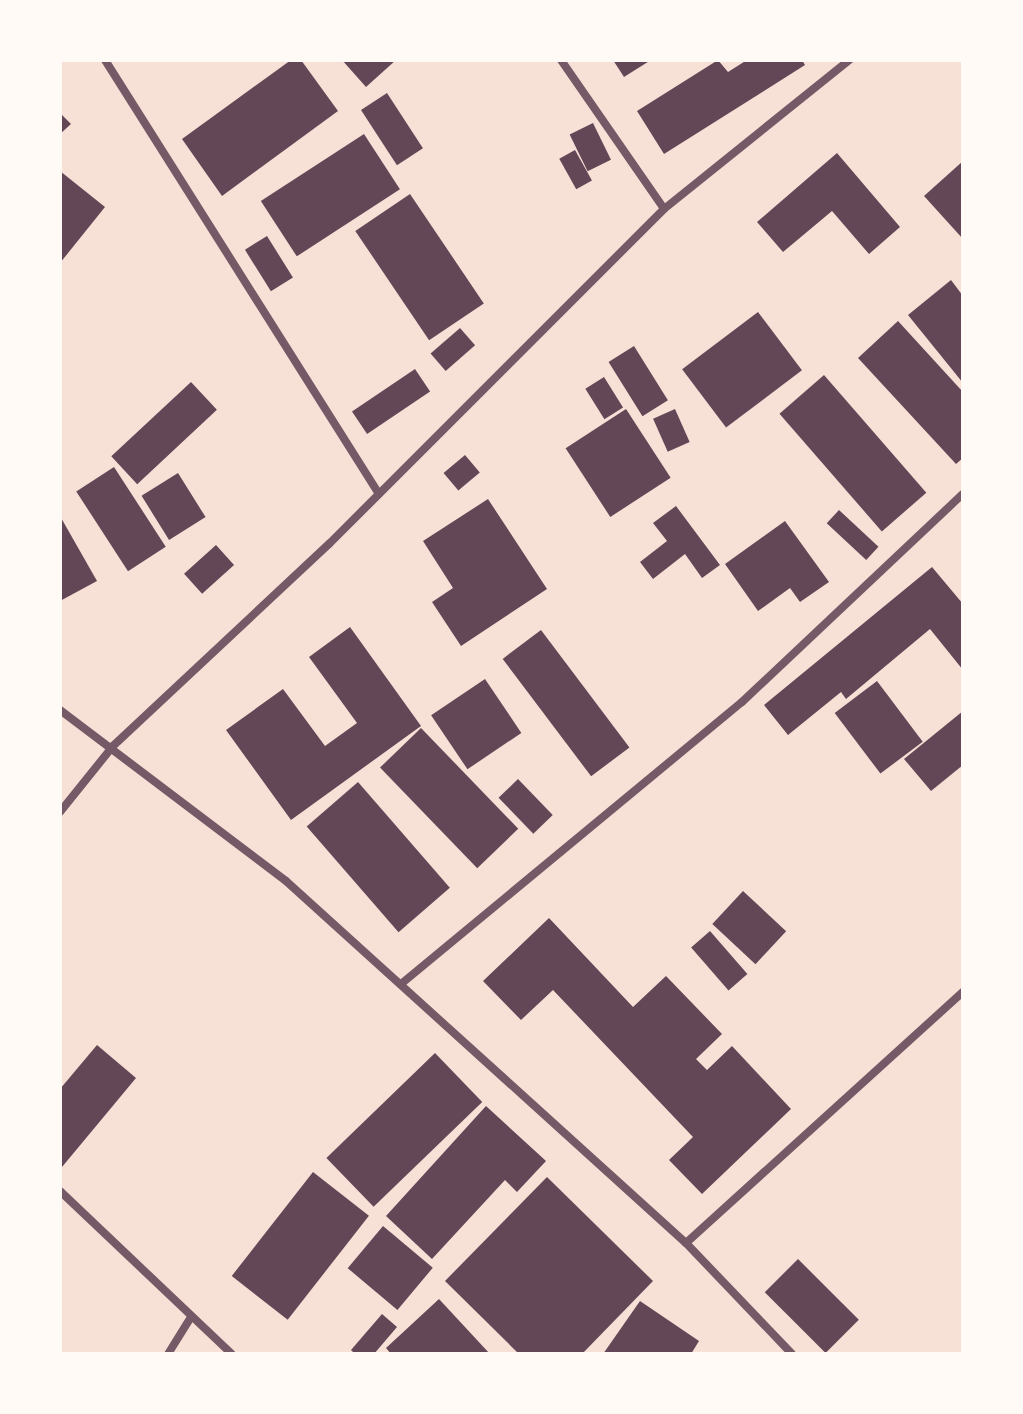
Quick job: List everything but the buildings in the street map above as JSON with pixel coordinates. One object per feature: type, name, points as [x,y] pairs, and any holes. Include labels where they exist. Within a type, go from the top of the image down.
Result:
[{"type":"street","points":[[105,60],[379,494]]},
{"type":"street","points":[[561,60],[664,209]]},
{"type":"street","points":[[60,812],[113,746],[379,494],[664,209],[849,60]]},
{"type":"street","points":[[401,984],[742,702],[963,494]]},
{"type":"street","points":[[60,710],[113,746],[286,881],[686,1243],[792,1354]]},
{"type":"street","points":[[686,1243],[963,992]]},
{"type":"street","points":[[60,1191],[232,1354]]},
{"type":"street","points":[[168,1354],[191,1317]]}]
